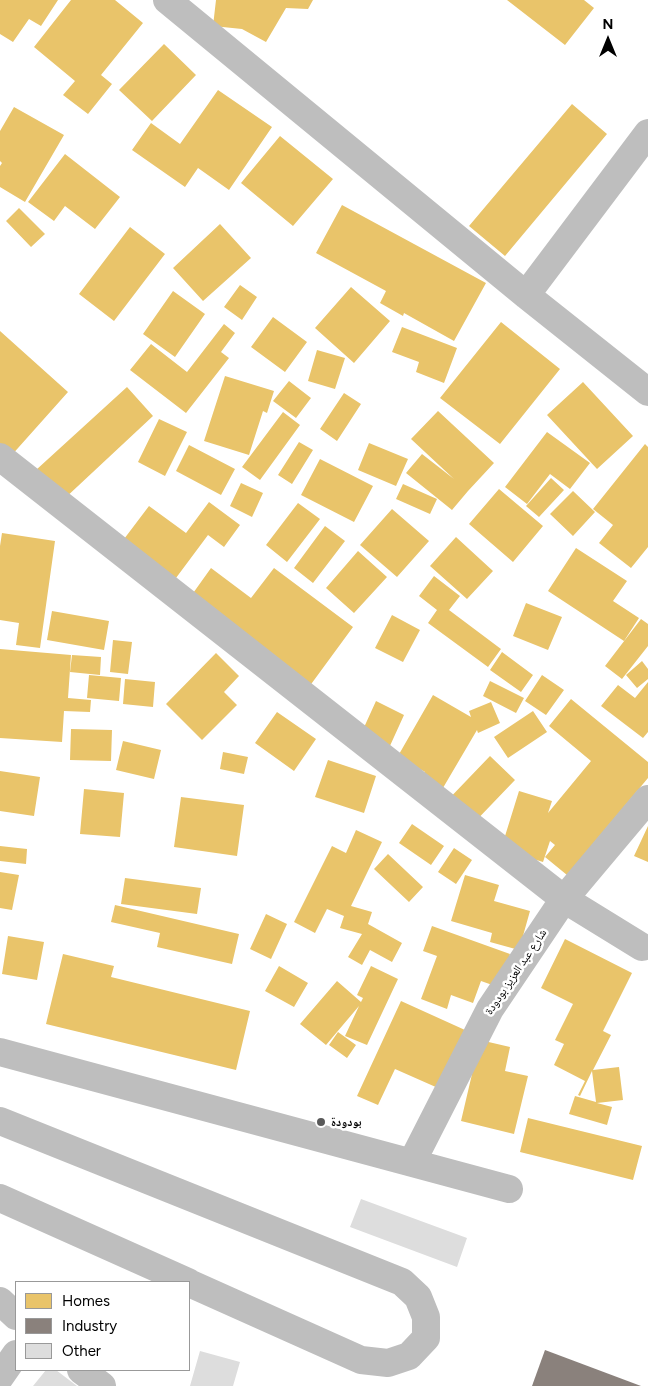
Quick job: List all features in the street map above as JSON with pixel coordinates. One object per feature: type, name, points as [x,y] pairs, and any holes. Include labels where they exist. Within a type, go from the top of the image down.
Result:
[{"type":"street","points":[[167,0],[526,295],[648,392]]},
{"type":"street","points":[[526,295],[648,134]]},
{"type":"street","points":[[0,457],[564,899],[642,947]]},
{"type":"street","name":"شارع عبد العزيز بودودة","points":[[412,1162],[490,1009],[564,899],[648,799]]},
{"type":"street","points":[[0,1052],[509,1189]]},
{"type":"street","points":[[0,1121],[402,1282],[418,1297],[426,1318],[426,1338],[409,1356],[388,1363],[361,1360],[190,1283]]},
{"type":"street","points":[[0,1198],[186,1281]]},
{"type":"street","points":[[0,1301],[15,1315]]},
{"type":"street","points":[[0,1376],[15,1355]]},
{"type":"street","points":[[82,1371],[102,1386]]},
{"type":"building: Homes","points":[[0,0],[58,0],[41,26],[29,19],[13,42],[0,34]]},
{"type":"building: Homes","points":[[71,0],[115,0],[143,23],[101,75],[112,84],[88,114],[63,95],[75,81],[34,47]]},
{"type":"building: Homes","points":[[216,0],[313,0],[308,9],[286,8],[266,42],[242,29],[213,26]]},
{"type":"building: Homes","points":[[507,0],[584,0],[594,8],[565,45]]},
{"type":"building: Homes","points":[[164,44],[196,75],[152,121],[119,90]]},
{"type":"building: Homes","points":[[218,90],[272,127],[229,190],[198,168],[185,187],[132,150],[151,123],[180,144]]},
{"type":"building: Homes","points":[[572,104],[607,134],[505,256],[469,226]]},
{"type":"building: Homes","points":[[14,107],[64,135],[25,202],[0,187],[0,166],[2,163],[0,161],[0,131]]},
{"type":"building: Homes","points":[[280,136],[333,179],[293,226],[241,183]]},
{"type":"building: Homes","points":[[65,154],[120,197],[95,229],[65,206],[54,221],[28,202]]},
{"type":"building: Homes","points":[[342,205],[486,283],[454,341],[404,313],[403,316],[380,303],[386,291],[316,253]]},
{"type":"building: Homes","points":[[19,208],[45,234],[31,247],[6,221]]},
{"type":"building: Homes","points":[[220,224],[251,258],[203,301],[173,268]]},
{"type":"building: Homes","points":[[130,227],[165,254],[114,321],[79,294]]},
{"type":"building: Homes","points":[[240,285],[257,297],[242,320],[224,307]]},
{"type":"building: Homes","points":[[351,287],[390,321],[354,363],[315,328]]},
{"type":"building: Homes","points":[[173,291],[205,314],[175,357],[143,334]]},
{"type":"building: Homes","points":[[273,317],[307,342],[285,372],[251,347]]},
{"type":"building: Homes","points":[[501,322],[560,369],[500,444],[440,398]]},
{"type":"building: Homes","points":[[224,324],[235,333],[221,352],[229,358],[186,413],[130,370],[151,344],[187,372]]},
{"type":"building: Homes","points":[[402,327],[457,348],[444,383],[416,372],[419,362],[392,352]]},
{"type":"building: Homes","points":[[0,331],[68,392],[10,457],[0,448]]},
{"type":"building: Homes","points":[[317,350],[345,358],[335,389],[308,381]]},
{"type":"building: Homes","points":[[225,376],[274,391],[267,413],[263,411],[249,455],[204,441]]},
{"type":"building: Homes","points":[[289,381],[311,398],[296,418],[273,401]]},
{"type":"building: Homes","points":[[583,382],[633,436],[597,469],[547,415]]},
{"type":"building: Homes","points":[[127,387],[153,416],[63,500],[36,470]]},
{"type":"building: Homes","points":[[344,393],[361,404],[337,441],[320,429]]},
{"type":"building: Homes","points":[[438,411],[494,463],[452,510],[406,473],[422,454],[454,479],[411,439]]},
{"type":"building: Homes","points":[[283,412],[300,425],[260,480],[242,467]]},
{"type":"building: Homes","points":[[159,419],[187,432],[165,476],[138,462]]},
{"type":"building: Homes","points":[[547,432],[590,463],[570,489],[550,474],[527,504],[505,487]]},
{"type":"building: Homes","points":[[299,442],[313,450],[292,484],[278,475]]},
{"type":"building: Homes","points":[[369,443],[408,459],[396,486],[358,470]]},
{"type":"building: Homes","points":[[645,444],[648,447],[648,547],[631,568],[599,543],[613,525],[593,509]]},
{"type":"building: Homes","points":[[189,445],[235,469],[221,495],[176,471]]},
{"type":"building: Homes","points":[[320,459],[373,486],[354,522],[301,495]]},
{"type":"building: Homes","points":[[551,478],[564,490],[539,517],[526,506]]},
{"type":"building: Homes","points":[[241,483],[263,493],[252,517],[230,506]]},
{"type":"building: Homes","points":[[403,484],[437,499],[430,514],[396,499]]},
{"type":"building: Homes","points":[[499,489],[543,526],[513,562],[469,524]]},
{"type":"building: Homes","points":[[573,491],[595,512],[573,536],[550,514]]},
{"type":"building: Homes","points":[[209,502],[240,525],[224,547],[208,535],[173,582],[121,543],[149,506],[186,533]]},
{"type":"building: Homes","points":[[298,503],[320,519],[287,562],[266,545]]},
{"type":"building: Homes","points":[[392,509],[429,541],[397,577],[360,545]]},
{"type":"building: Homes","points":[[325,526],[345,541],[313,583],[294,568]]},
{"type":"building: Homes","points":[[2,533],[55,541],[40,648],[16,645],[19,623],[0,620],[0,546]]},
{"type":"building: Homes","points":[[456,537],[493,571],[467,599],[430,566]]},
{"type":"building: Homes","points":[[576,548],[627,581],[613,601],[639,618],[624,641],[548,591]]},
{"type":"building: Homes","points":[[358,551],[387,577],[354,613],[326,588]]},
{"type":"building: Homes","points":[[211,568],[251,598],[274,568],[353,627],[309,687],[191,596]]},
{"type":"building: Homes","points":[[434,576],[460,596],[449,610],[501,649],[488,667],[428,623],[437,610],[419,596]]},
{"type":"building: Homes","points":[[526,603],[562,617],[548,650],[513,636]]},
{"type":"building: Homes","points":[[52,611],[109,621],[104,650],[47,640]]},
{"type":"building: Homes","points":[[392,615],[420,630],[403,662],[375,648]]},
{"type":"building: Homes","points":[[641,619],[648,624],[648,646],[622,679],[605,666]]},
{"type":"building: Homes","points":[[113,640],[132,642],[128,674],[110,672]]},
{"type":"building: Homes","points":[[0,649],[71,655],[68,698],[91,700],[90,712],[64,711],[62,742],[0,738]]},
{"type":"building: Homes","points":[[502,652],[533,675],[521,692],[490,670]]},
{"type":"building: Homes","points":[[216,653],[239,676],[224,692],[237,705],[202,740],[166,704]]},
{"type":"building: Homes","points":[[72,655],[101,657],[100,675],[70,672]]},
{"type":"building: Homes","points":[[642,661],[648,669],[648,679],[637,688],[626,675]]},
{"type":"building: Homes","points":[[89,675],[121,678],[119,701],[87,698]]},
{"type":"building: Homes","points":[[542,675],[564,690],[546,715],[525,701]]},
{"type":"building: Homes","points":[[125,679],[155,682],[153,707],[123,704]]},
{"type":"building: Homes","points":[[490,681],[524,698],[516,713],[483,696]]},
{"type":"building: Homes","points":[[648,682],[648,732],[643,738],[601,706],[618,685],[635,698]]},
{"type":"building: Homes","points":[[433,695],[471,717],[469,711],[491,702],[500,723],[478,733],[477,730],[440,793],[420,781],[425,772],[398,756]]},
{"type":"building: Homes","points":[[571,699],[648,762],[648,778],[567,875],[545,857],[555,845],[550,841],[543,862],[501,849],[519,791],[552,801],[548,813],[591,761],[549,726]]},
{"type":"building: Homes","points":[[376,701],[404,715],[389,748],[361,734]]},
{"type":"building: Homes","points":[[533,711],[547,732],[508,758],[494,737]]},
{"type":"building: Homes","points":[[277,712],[316,739],[294,771],[255,743]]},
{"type":"building: Homes","points":[[71,729],[112,730],[111,761],[70,760]]},
{"type":"building: Homes","points":[[123,741],[161,750],[154,779],[116,770]]},
{"type":"building: Homes","points":[[223,752],[248,757],[244,774],[220,769]]},
{"type":"building: Homes","points":[[490,756],[515,780],[468,829],[443,805]]},
{"type":"building: Homes","points":[[328,760],[376,776],[364,813],[315,797]]},
{"type":"building: Homes","points":[[0,771],[40,777],[34,816],[0,811]]},
{"type":"building: Homes","points":[[84,789],[124,793],[120,837],[80,834]]},
{"type":"building: Homes","points":[[181,797],[244,805],[237,856],[174,847]]},
{"type":"building: Homes","points":[[412,824],[444,846],[431,865],[399,843]]},
{"type":"building: Homes","points":[[648,826],[648,862],[634,856]]},
{"type":"building: Homes","points":[[356,830],[382,842],[351,906],[372,912],[368,924],[402,943],[392,962],[370,950],[362,965],[348,957],[362,934],[340,928],[344,916],[327,909],[315,933],[294,922],[332,846],[346,853]]},
{"type":"building: Homes","points":[[0,846],[27,849],[26,864],[0,861]]},
{"type":"building: Homes","points":[[454,848],[472,860],[456,884],[438,872]]},
{"type":"building: Homes","points":[[388,854],[423,887],[409,902],[374,869]]},
{"type":"building: Homes","points":[[0,872],[19,875],[12,910],[0,908]]},
{"type":"building: Homes","points":[[465,875],[499,885],[494,901],[530,911],[519,950],[490,942],[492,933],[451,921]]},
{"type":"building: Homes","points":[[125,878],[201,888],[197,914],[121,904]]},
{"type":"building: Homes","points":[[115,905],[239,934],[232,964],[157,947],[160,933],[111,922]]},
{"type":"building: Homes","points":[[266,914],[287,924],[271,959],[250,949]]},
{"type":"building: Homes","points":[[432,926],[510,954],[498,987],[481,981],[473,1003],[451,995],[447,1009],[421,999],[437,956],[423,951]]},
{"type":"building: Homes","points":[[8,936],[44,942],[37,980],[2,974]]},
{"type":"building: Homes","points":[[565,939],[632,973],[603,1031],[611,1035],[593,1070],[619,1067],[623,1100],[597,1103],[612,1107],[607,1125],[569,1114],[575,1096],[596,1102],[592,1071],[580,1096],[578,1095],[585,1081],[554,1065],[564,1044],[555,1040],[573,1004],[541,988]]},
{"type":"building: Homes","points":[[63,954],[114,966],[111,977],[250,1011],[236,1070],[46,1024]]},
{"type":"building: Homes","points":[[279,966],[308,983],[294,1007],[265,991]]},
{"type":"building: Homes","points":[[371,966],[398,979],[367,1045],[345,1036],[359,1006],[326,1045],[300,1024],[337,981],[361,1002],[363,998],[357,995]]},
{"type":"building: Homes","points":[[401,1001],[465,1030],[438,1088],[395,1069],[378,1105],[357,1096]]},
{"type":"building: Homes","points":[[338,1032],[356,1045],[347,1058],[329,1045]]},
{"type":"building: Homes","points":[[480,1040],[510,1047],[505,1071],[528,1076],[514,1134],[461,1121]]},
{"type":"building: Homes","points":[[528,1118],[642,1146],[633,1180],[520,1152]]},
{"type":"building: Industry","points":[[545,1350],[641,1386],[532,1386]]},
{"type":"building: Other","points":[[361,1199],[467,1238],[457,1267],[350,1227]]},
{"type":"building: Other","points":[[200,1351],[240,1362],[233,1386],[190,1386]]},
{"type":"building: Other","points":[[45,1371],[57,1371],[77,1386],[33,1386]]},
{"type":"place","name":"بودودة","points":[[321,1122]]}]
